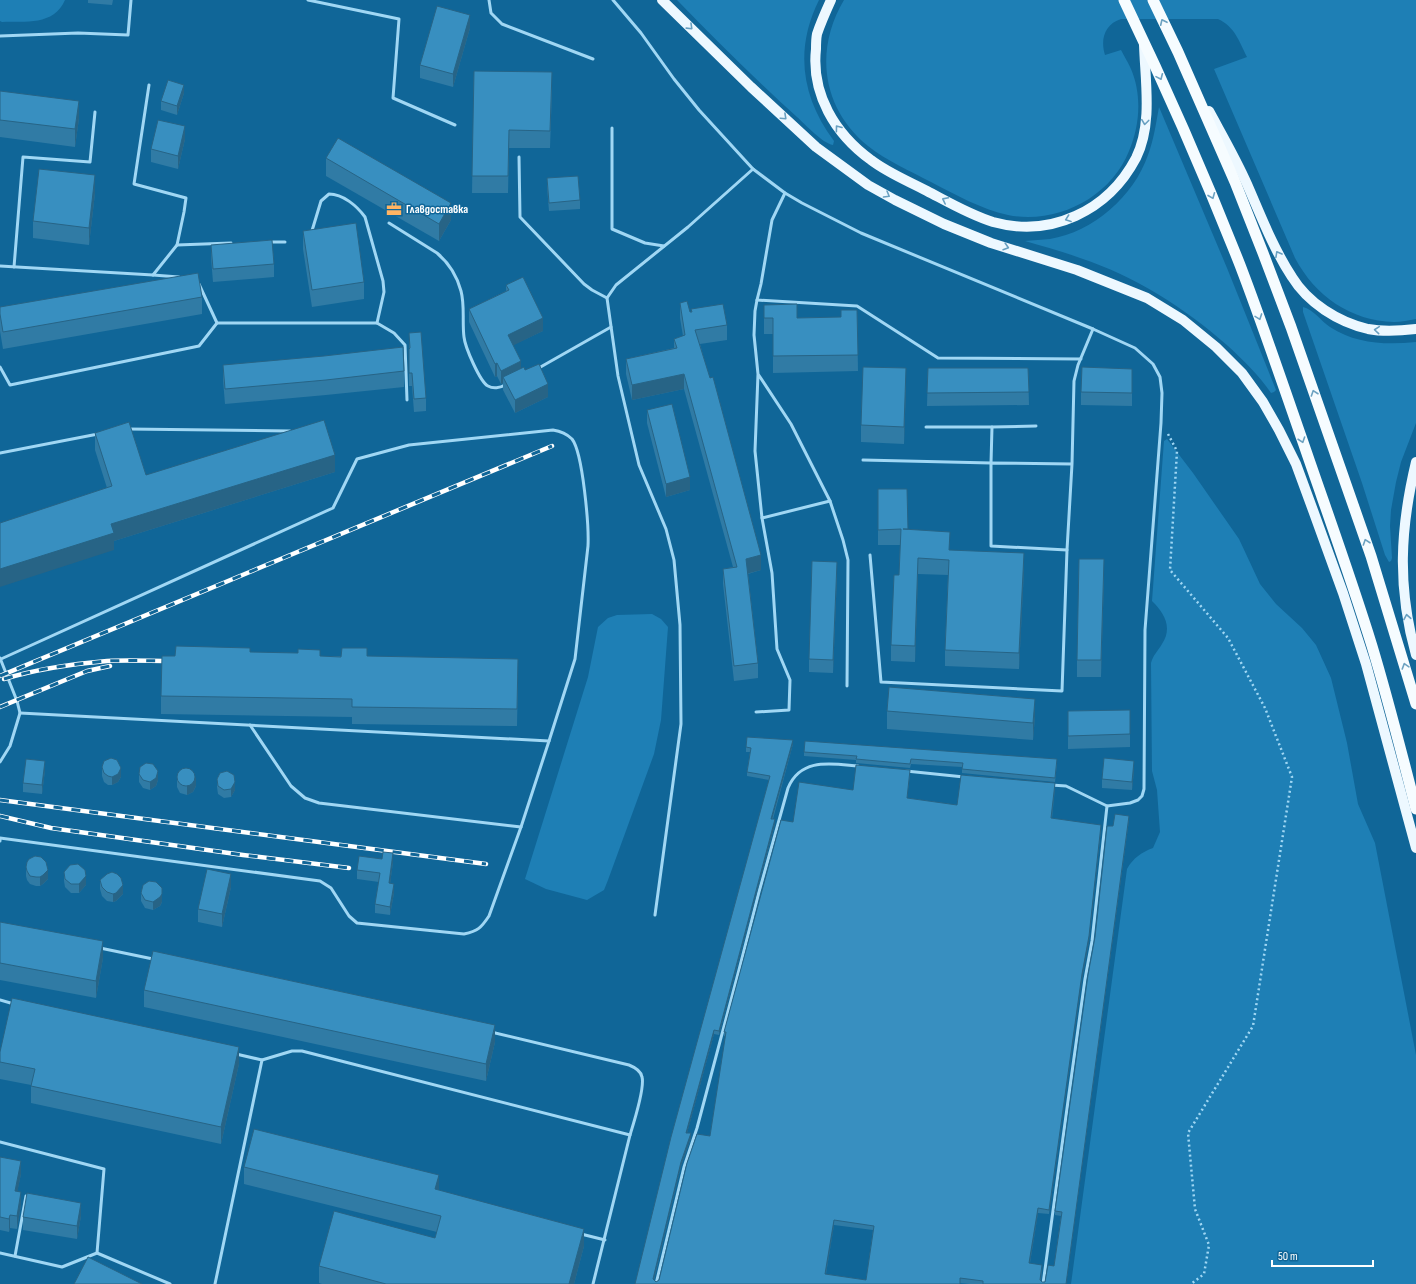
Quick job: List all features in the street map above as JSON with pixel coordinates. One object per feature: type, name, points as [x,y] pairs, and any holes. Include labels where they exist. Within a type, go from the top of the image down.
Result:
[{"type":"highway","points":[[1124,0],[1211,193],[1264,331],[1372,646],[1400,745],[1416,809]]},
{"type":"highway","points":[[1153,0],[1176,48],[1235,182],[1291,327],[1371,556],[1416,704]]},
{"type":"main road","points":[[662,0],[751,87],[816,147],[868,185],[944,224],[991,242],[1077,270],[1147,298],[1183,320],[1216,347],[1242,373],[1263,402],[1279,430],[1296,464],[1314,513],[1343,593],[1366,664],[1416,848]]},
{"type":"main road","points":[[831,0],[823,16],[817,35],[815,73],[819,91],[826,110],[837,127],[853,146],[871,161],[974,215],[993,222],[1008,225],[1043,225],[1065,221],[1097,205],[1112,191],[1125,174],[1136,157],[1146,120],[1144,42]]},
{"type":"main road","points":[[1176,48],[1246,182],[1271,241],[1289,273],[1301,288],[1312,300],[1324,309],[1351,324],[1369,329],[1388,331],[1416,329]]},
{"type":"main road","points":[[1416,462],[1404,521],[1402,574],[1404,600],[1410,635],[1416,654]]},
{"type":"lane","points":[[0,36],[78,33],[128,35],[131,0]]},
{"type":"lane","points":[[308,0],[400,19],[393,98],[455,125]]},
{"type":"lane","points":[[489,0],[491,13],[502,24],[593,59]]},
{"type":"lane","points":[[612,0],[640,33],[699,110],[753,169],[785,193],[861,233],[1093,329],[1135,348],[1153,364],[1160,377],[1162,393],[1145,630],[1144,789],[1142,796],[1130,804],[1107,806],[1066,786],[1043,784]]},
{"type":"lane","points":[[149,85],[134,184],[186,198],[177,245],[153,275]]},
{"type":"lane","points":[[14,267],[23,157],[90,162],[95,112]]},
{"type":"lane","points":[[612,128],[612,229],[645,243],[664,246]]},
{"type":"lane","points":[[519,157],[520,217],[584,284],[606,298]]},
{"type":"lane","points":[[655,915],[681,724],[680,625],[674,560],[666,528],[639,465],[618,376],[606,298],[616,285],[688,227],[753,169]]},
{"type":"lane","points":[[756,712],[789,710],[790,680],[777,649],[772,573],[762,518],[755,451],[758,374],[754,311],[762,284],[772,220],[785,193]]},
{"type":"lane","points":[[311,236],[321,201],[329,194],[337,194],[360,209],[365,217],[383,281],[384,292],[376,324]]},
{"type":"lane","points":[[389,223],[444,259],[458,282],[463,306],[464,338],[467,348],[483,382],[494,388],[502,387],[509,383]]},
{"type":"lane","points":[[262,242],[286,242]]},
{"type":"lane","points":[[177,245],[239,243]]},
{"type":"lane","points":[[0,266],[182,278]]},
{"type":"lane","points":[[197,279],[217,323]]},
{"type":"lane","points":[[757,300],[857,306],[938,358],[1081,359]]},
{"type":"lane","points":[[217,323],[376,324],[394,332],[404,345],[407,400]]},
{"type":"lane","points":[[0,367],[10,385],[17,384],[200,346],[217,323]]},
{"type":"lane","points":[[536,370],[611,327]]},
{"type":"lane","points":[[870,555],[881,682],[1062,691],[1067,550],[1072,464],[1074,380],[1093,329]]},
{"type":"lane","points":[[758,374],[791,424],[830,501],[843,540],[848,560],[847,686]]},
{"type":"lane","points":[[926,427],[1036,426]]},
{"type":"lane","points":[[992,427],[991,546],[1067,550]]},
{"type":"lane","points":[[123,429],[298,431]]},
{"type":"lane","points":[[0,762],[10,746],[20,713],[17,700],[0,658],[333,508],[357,459],[409,445],[553,430],[566,434],[575,444],[581,466],[589,532],[575,659],[550,741],[490,916],[483,926],[476,931],[464,934],[357,923],[349,916],[331,888],[320,881],[0,838],[0,841]]},
{"type":"lane","points":[[0,453],[100,434]]},
{"type":"lane","points":[[863,460],[1072,464]]},
{"type":"lane","points":[[762,518],[830,501]]},
{"type":"lane","points":[[20,713],[550,741]]},
{"type":"lane","points":[[250,725],[291,786],[305,798],[319,803],[521,827]]},
{"type":"lane","points":[[656,1284],[684,1167],[697,1128],[757,899],[788,788],[797,774],[814,765],[824,763],[863,767]]},
{"type":"lane","points":[[902,771],[965,777]]},
{"type":"lane","points":[[1044,1284],[1085,979],[1092,941],[1107,806]]},
{"type":"lane","points":[[94,947],[156,960]]},
{"type":"lane","points":[[0,1000],[15,1004]]},
{"type":"lane","points":[[484,1031],[629,1064],[642,1076],[643,1085],[593,1284]]},
{"type":"lane","points":[[231,1053],[262,1060],[292,1052],[302,1051],[630,1135]]},
{"type":"lane","points":[[215,1284],[262,1060]]},
{"type":"lane","points":[[0,1142],[104,1170],[97,1254]]},
{"type":"lane","points":[[15,1256],[26,1196]]},
{"type":"lane","points":[[574,1233],[605,1240]]},
{"type":"lane","points":[[0,1253],[62,1267],[97,1254],[170,1284]]},
{"type":"path","points":[[1161,423],[1175,445],[1177,451],[1170,570],[1228,638],[1265,708],[1292,777],[1252,1026],[1188,1133],[1195,1209],[1209,1245],[1204,1274],[1191,1284]]},
{"type":"shaded area","points":[[0,0],[65,0],[54,14],[46,18],[29,21],[2,22],[0,21]]},
{"type":"shaded area","points":[[677,0],[819,0],[811,19],[806,37],[804,55],[805,73],[815,108],[823,125],[834,141],[833,145],[824,141],[809,129],[721,45]]},
{"type":"shaded area","points":[[844,0],[1416,0],[1416,319],[1397,322],[1378,321],[1363,317],[1336,304],[1324,295],[1303,272],[1295,258],[1214,69],[1247,57],[1233,30],[1224,22],[1218,19],[1121,19],[1111,24],[1105,33],[1103,43],[1105,55],[1121,50],[1131,69],[1137,89],[1138,110],[1136,131],[1129,151],[1121,167],[1109,182],[1096,194],[1080,204],[1063,211],[1045,216],[1027,217],[1008,215],[959,197],[899,166],[868,146],[853,131],[841,115],[832,97],[826,58],[829,39],[835,19]]},
{"type":"shaded area","points":[[1159,107],[1227,268],[1276,390],[1274,392],[1271,393],[1251,368],[1212,332],[1158,294],[1100,265],[1025,241],[1050,239],[1081,229],[1110,210],[1122,198],[1142,170],[1153,137]]},
{"type":"shaded area","points":[[1303,307],[1314,313],[1330,327],[1350,337],[1382,343],[1416,342],[1416,423],[1401,462],[1396,482],[1390,526],[1392,558],[1389,562],[1385,555],[1362,483],[1303,312]]},
{"type":"shaded area","points":[[1167,439],[1193,473],[1239,539],[1260,584],[1276,604],[1302,628],[1316,645],[1331,678],[1347,743],[1358,804],[1375,843],[1416,1055],[1416,1284],[1071,1284],[1127,869],[1138,856],[1153,848],[1160,832],[1157,790],[1152,771],[1151,663],[1154,655],[1165,638],[1167,626],[1160,610],[1152,601],[1164,441]]},
{"type":"shaded area","points":[[652,614],[661,619],[668,627],[661,720],[654,754],[608,880],[604,890],[587,900],[546,889],[525,879],[588,677],[598,627],[608,618],[617,615]]},
{"type":"building","points":[[437,6],[470,15],[453,74],[420,65]]},
{"type":"building","points":[[474,71],[552,72],[550,131],[509,130],[508,176],[472,176]]},
{"type":"building","points":[[168,80],[184,85],[177,106],[161,101]]},
{"type":"building","points":[[0,91],[79,101],[75,129],[0,120]]},
{"type":"building","points":[[158,120],[185,126],[178,156],[151,149]]},
{"type":"building","points":[[338,138],[451,203],[439,224],[326,158]]},
{"type":"building","points":[[39,169],[95,175],[89,228],[33,221]]},
{"type":"building","points":[[578,176],[580,200],[549,203],[547,178]]},
{"type":"building","points":[[356,223],[364,282],[312,290],[303,231]]},
{"type":"building","points":[[272,240],[274,264],[213,269],[211,245]]},
{"type":"building","points":[[198,273],[202,297],[3,332],[0,307]]},
{"type":"building","points":[[523,277],[543,318],[508,335],[521,361],[501,371],[497,363],[495,364],[469,309],[509,290],[506,285]]},
{"type":"building","points":[[687,301],[690,312],[692,312],[691,309],[723,304],[727,325],[695,330],[710,378],[713,377],[761,555],[746,559],[758,663],[734,666],[723,569],[737,567],[684,374],[632,385],[626,359],[677,348],[674,339],[685,335],[680,303]]},
{"type":"building","points":[[797,304],[797,318],[841,317],[841,310],[857,310],[858,355],[773,356],[773,318],[764,318],[764,305]]},
{"type":"building","points":[[421,332],[426,398],[414,399],[412,373],[409,373],[409,333]]},
{"type":"building","points":[[403,347],[404,371],[225,389],[223,365]]},
{"type":"building","points":[[539,364],[548,384],[515,400],[503,377],[524,367],[525,370]]},
{"type":"building","points":[[863,367],[906,368],[904,427],[861,425]]},
{"type":"building","points":[[1082,367],[1132,369],[1132,393],[1081,392]]},
{"type":"building","points":[[928,368],[1028,368],[1029,392],[927,393]]},
{"type":"building","points":[[672,404],[690,477],[666,484],[647,410]]},
{"type":"building","points":[[324,420],[335,455],[111,524],[114,533],[0,569],[0,523],[112,486],[95,433],[129,422],[146,475]]},
{"type":"building","points":[[878,489],[907,489],[908,529],[903,529],[950,532],[949,550],[1024,553],[1019,653],[945,650],[949,560],[918,558],[915,646],[891,645],[894,575],[899,575],[901,529],[878,530]]},
{"type":"building","points":[[1079,559],[1104,559],[1101,660],[1077,660]]},
{"type":"building","points":[[812,561],[837,562],[833,660],[809,659]]},
{"type":"building","points":[[176,646],[250,648],[250,652],[298,653],[298,649],[320,650],[320,656],[341,657],[342,648],[367,648],[367,656],[518,659],[517,709],[352,707],[352,699],[161,696],[162,656],[175,656]]},
{"type":"building","points":[[889,687],[1035,699],[1033,723],[887,711]]},
{"type":"building","points":[[1130,710],[1130,734],[1068,736],[1068,711]]},
{"type":"building","points":[[747,737],[793,740],[771,819],[775,819],[719,1031],[714,1030],[686,1133],[691,1133],[681,1162],[653,1279],[656,1282],[659,1280],[687,1163],[697,1134],[710,1136],[726,1032],[724,1032],[781,820],[793,822],[799,782],[853,790],[856,765],[910,770],[907,798],[957,805],[961,775],[1055,783],[1051,818],[1101,825],[1089,936],[1082,974],[1049,1210],[1038,1208],[1029,1263],[1042,1265],[1040,1280],[1042,1282],[1045,1282],[1048,1265],[1054,1266],[1062,1212],[1055,1211],[1088,975],[1095,937],[1107,826],[1113,826],[1115,814],[1129,816],[1066,1284],[983,1284],[983,1281],[960,1278],[960,1284],[635,1284],[671,1137],[770,776],[747,772],[751,748],[746,747]],"holes":[[[834,1220],[874,1226],[866,1280],[825,1274]]]},
{"type":"building","points":[[805,741],[1057,759],[1055,778],[962,769],[963,763],[911,759],[910,764],[856,759],[857,756],[804,752]]},
{"type":"building","points":[[111,758],[117,760],[121,768],[118,774],[112,777],[104,773],[102,767],[104,761]]},
{"type":"building","points":[[1104,758],[1134,761],[1132,782],[1102,779]]},
{"type":"building","points":[[26,759],[45,761],[42,785],[23,783]]},
{"type":"building","points":[[146,763],[153,764],[158,771],[156,778],[150,782],[143,780],[139,774],[140,767]]},
{"type":"building","points":[[186,768],[192,771],[195,777],[192,783],[186,786],[180,783],[177,777],[180,771]]},
{"type":"building","points":[[227,771],[234,775],[235,782],[231,789],[224,790],[218,786],[217,779],[220,773]]},
{"type":"building","points":[[383,852],[393,853],[389,883],[394,884],[390,907],[375,904],[380,873],[357,870],[359,856],[382,859]]},
{"type":"building","points":[[35,856],[41,857],[46,862],[48,870],[40,877],[30,876],[26,867],[29,859]]},
{"type":"building","points":[[78,864],[85,870],[86,876],[79,884],[71,884],[65,879],[64,872],[70,865]]},
{"type":"building","points":[[207,869],[231,874],[222,914],[198,909]]},
{"type":"building","points":[[112,872],[121,878],[123,885],[116,893],[113,894],[107,892],[102,887],[100,880]]},
{"type":"building","points":[[149,881],[156,882],[162,888],[162,894],[153,902],[145,900],[141,893],[143,885]]},
{"type":"building","points":[[0,922],[103,941],[96,981],[0,963]]},
{"type":"building","points":[[153,951],[495,1025],[486,1064],[144,990]]},
{"type":"building","points":[[12,998],[239,1047],[221,1127],[31,1086],[35,1069],[0,1062],[0,1052]]},
{"type":"building","points":[[254,1129],[439,1175],[435,1189],[584,1229],[569,1284],[386,1284],[319,1266],[334,1211],[435,1238],[441,1216],[244,1167]]},
{"type":"building","points":[[0,1157],[21,1161],[15,1191],[21,1192],[17,1216],[10,1215],[9,1219],[0,1217]]},
{"type":"building","points":[[27,1193],[81,1203],[77,1226],[23,1217]]},
{"type":"building","points":[[88,1257],[142,1284],[74,1284]]},
{"type":"railway","points":[[0,676],[552,446]]},
{"type":"railway","points":[[4,679],[16,675],[68,665],[94,662],[172,661]]},
{"type":"railway","points":[[0,707],[87,671],[110,666]]},
{"type":"railway","points":[[0,800],[486,864]]},
{"type":"railway","points":[[0,816],[51,828],[243,855],[349,868]]},
{"type":"place","name":"Главдоставка","points":[[394,209]]}]
